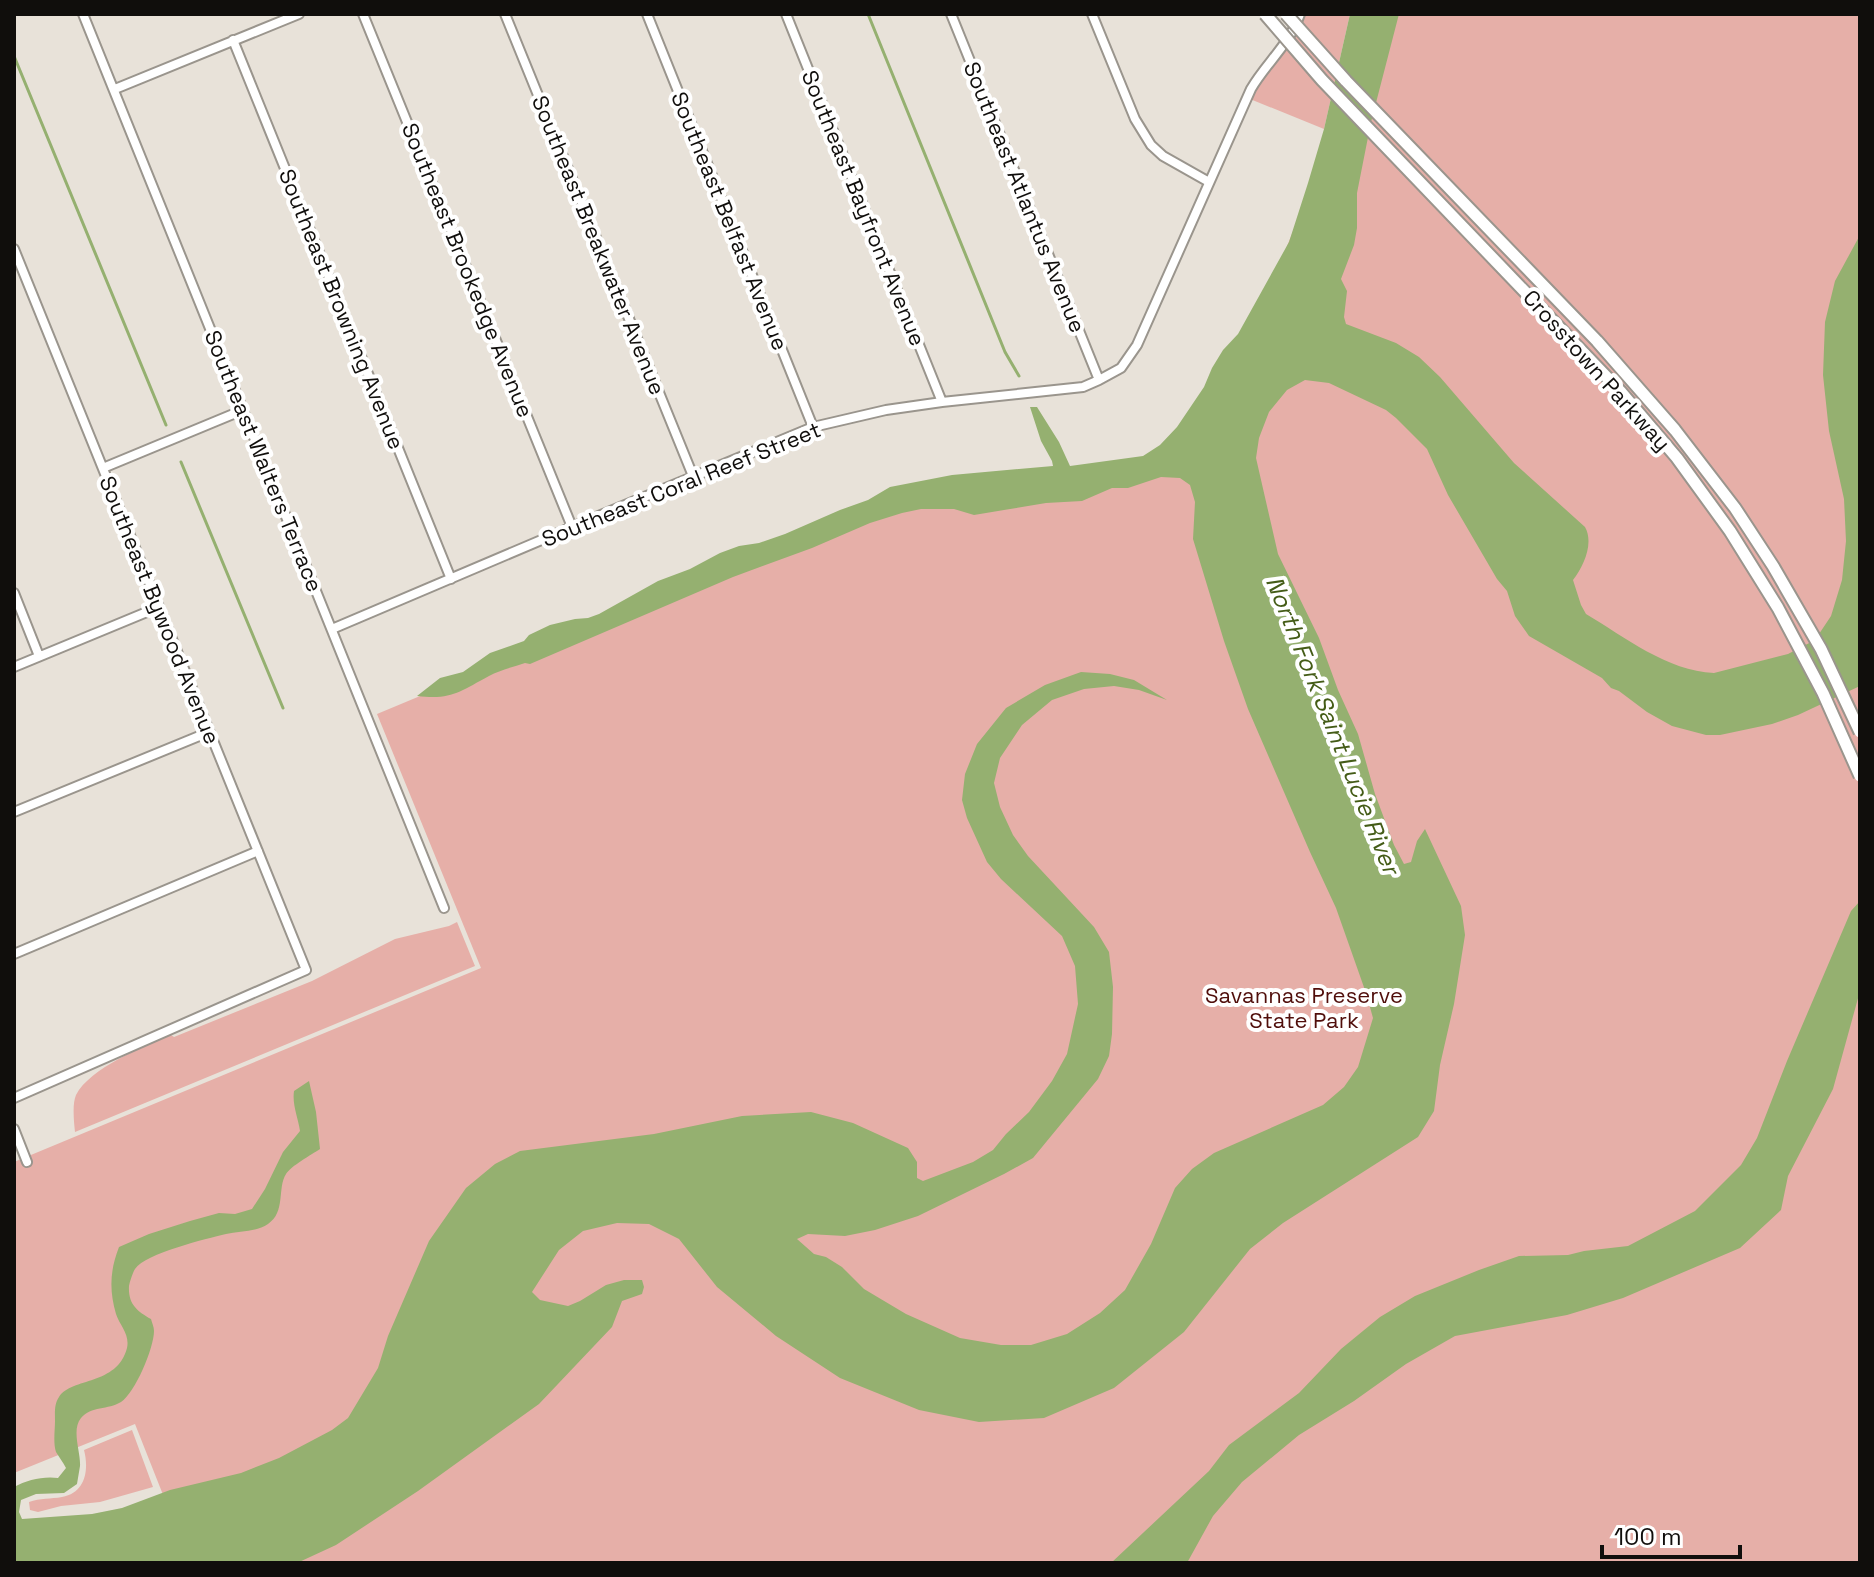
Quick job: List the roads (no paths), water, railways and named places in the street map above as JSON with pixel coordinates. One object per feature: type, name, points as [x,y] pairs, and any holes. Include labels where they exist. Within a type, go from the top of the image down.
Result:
[{"type":"main road","name":"Crosstown Parkway","points":[[1265,14],[1322,80],[1602,371],[1669,448],[1730,531],[1773,598],[1823,693],[1860,776]]},
{"type":"main road","name":"Crosstown Parkway","points":[[1286,14],[1346,81],[1597,341],[1675,430],[1735,508],[1773,566],[1821,649],[1860,732]]},
{"type":"street","name":"Southeast Walters Terrace","points":[[83,14],[444,908]]},
{"type":"street","points":[[115,89],[299,14]]},
{"type":"street","name":"Southeast Brookedge Avenue","points":[[363,14],[572,527]]},
{"type":"street","name":"Southeast Breakwater Avenue","points":[[505,14],[693,476]]},
{"type":"street","name":"Southeast Belfast Avenue","points":[[647,14],[813,427]]},
{"type":"street","name":"Southeast Bayfront Avenue","points":[[786,14],[942,402]]},
{"type":"street","name":"Southeast Atlantus Avenue","points":[[951,14],[1099,380]]},
{"type":"street","points":[[1092,14],[1135,119],[1151,145],[1163,156],[1209,182]]},
{"type":"street","name":"Southeast Coral Reef Street","points":[[332,629],[813,427],[886,410],[1083,387],[1121,368],[1137,345],[1251,89],[1267,64],[1288,41],[1300,14]]},
{"type":"street","name":"Southeast Browning Avenue","points":[[233,40],[451,579]]},
{"type":"street","name":"Southeast Bywood Avenue","points":[[14,249],[306,970],[14,1098]]},
{"type":"street","points":[[103,468],[243,410]]},
{"type":"street","points":[[14,593],[39,656]]},
{"type":"street","points":[[14,667],[159,607]]},
{"type":"street","points":[[14,812],[209,732]]},
{"type":"street","points":[[14,954],[258,851]]},
{"type":"street","points":[[14,1129],[27,1162]]},
{"type":"water","name":"North Fork Saint Lucie River","points":[[1350,14],[1399,14],[1371,122],[1357,193],[1354,245],[1341,279],[1347,291],[1346,324],[1396,343],[1419,357],[1514,463],[1585,527],[1588,533],[1586,554],[1573,580],[1586,614],[1663,660],[1714,673],[1788,654],[1815,640],[1831,616],[1842,580],[1846,541],[1844,499],[1829,431],[1823,375],[1825,322],[1835,281],[1860,235],[1860,686],[1772,724],[1720,735],[1706,735],[1672,726],[1611,688],[1602,678],[1529,636],[1515,616],[1507,591],[1448,495],[1427,449],[1396,418],[1386,410],[1329,383],[1305,380],[1287,390],[1269,412],[1259,438],[1256,458],[1278,554],[1319,638],[1358,734],[1394,845],[1404,864],[1411,862],[1417,841],[1425,829],[1461,906],[1465,935],[1454,1004],[1440,1065],[1434,1111],[1418,1137],[1283,1223],[1250,1249],[1184,1332],[1114,1388],[1044,1418],[979,1422],[919,1410],[840,1378],[776,1336],[717,1287],[679,1239],[649,1224],[617,1223],[583,1231],[559,1250],[532,1292],[540,1300],[568,1306],[606,1285],[624,1280],[642,1280],[642,1294],[622,1301],[612,1327],[539,1404],[418,1491],[336,1545],[297,1563],[14,1563],[14,1487],[35,1479],[58,1478],[66,1468],[55,1445],[57,1400],[74,1386],[114,1369],[127,1348],[127,1338],[112,1297],[112,1272],[119,1247],[190,1221],[252,1209],[283,1152],[300,1131],[294,1091],[309,1081],[320,1149],[286,1174],[277,1213],[268,1224],[177,1247],[151,1257],[135,1269],[129,1286],[130,1298],[138,1310],[151,1319],[154,1330],[143,1370],[121,1402],[85,1414],[78,1423],[80,1466],[77,1484],[64,1493],[36,1494],[21,1500],[19,1512],[22,1519],[92,1514],[122,1508],[170,1490],[241,1473],[279,1458],[332,1430],[348,1418],[378,1368],[388,1336],[429,1241],[466,1188],[495,1164],[520,1151],[654,1134],[742,1116],[811,1112],[853,1123],[908,1148],[917,1162],[917,1178],[923,1181],[973,1162],[993,1150],[1029,1112],[1052,1081],[1067,1054],[1078,1004],[1075,966],[1062,936],[987,862],[962,800],[965,774],[977,744],[1006,708],[1045,685],[1081,672],[1134,680],[1167,700],[1139,690],[1114,686],[1084,689],[1052,700],[1022,725],[1000,758],[994,783],[1000,807],[1013,835],[1028,856],[1094,927],[1109,952],[1113,987],[1112,1034],[1109,1056],[1098,1079],[1033,1158],[1004,1174],[918,1216],[875,1230],[845,1236],[808,1234],[797,1239],[814,1254],[842,1267],[864,1289],[906,1314],[960,1338],[1001,1345],[1031,1345],[1067,1334],[1100,1313],[1125,1290],[1151,1244],[1175,1188],[1192,1169],[1214,1153],[1323,1105],[1344,1087],[1358,1067],[1373,1018],[1336,908],[1248,709],[1193,539],[1195,502],[1190,485],[1180,478],[1161,477],[1128,488],[1112,488],[1082,501],[1046,503],[974,515],[954,509],[921,509],[902,513],[733,577],[530,664],[498,672],[455,694],[417,696],[440,678],[463,672],[490,653],[524,641],[529,635],[550,625],[599,614],[658,581],[720,553],[785,534],[868,500],[890,487],[952,475],[1053,466],[1030,407],[1037,407],[1070,466],[1143,456],[1160,445],[1177,427],[1204,387],[1223,350],[1238,334],[1289,242],[1324,129]]},
{"type":"water","points":[[1860,901],[1860,991],[1833,1089],[1788,1176],[1781,1210],[1740,1248],[1623,1298],[1567,1315],[1455,1336],[1406,1364],[1299,1435],[1242,1482],[1213,1516],[1187,1563],[1111,1563],[1209,1471],[1229,1445],[1299,1393],[1341,1349],[1380,1317],[1415,1296],[1519,1256],[1568,1255],[1628,1246],[1695,1211],[1741,1165],[1757,1138],[1851,911]]},
{"type":"waterway","points":[[868,14],[1005,352],[1019,376]]},
{"type":"waterway","points":[[14,56],[166,425]]},
{"type":"waterway","points":[[181,462],[283,708]]},
{"type":"park label","name":"Savannas Preserve State Park","points":[[1304,1008]]}]
